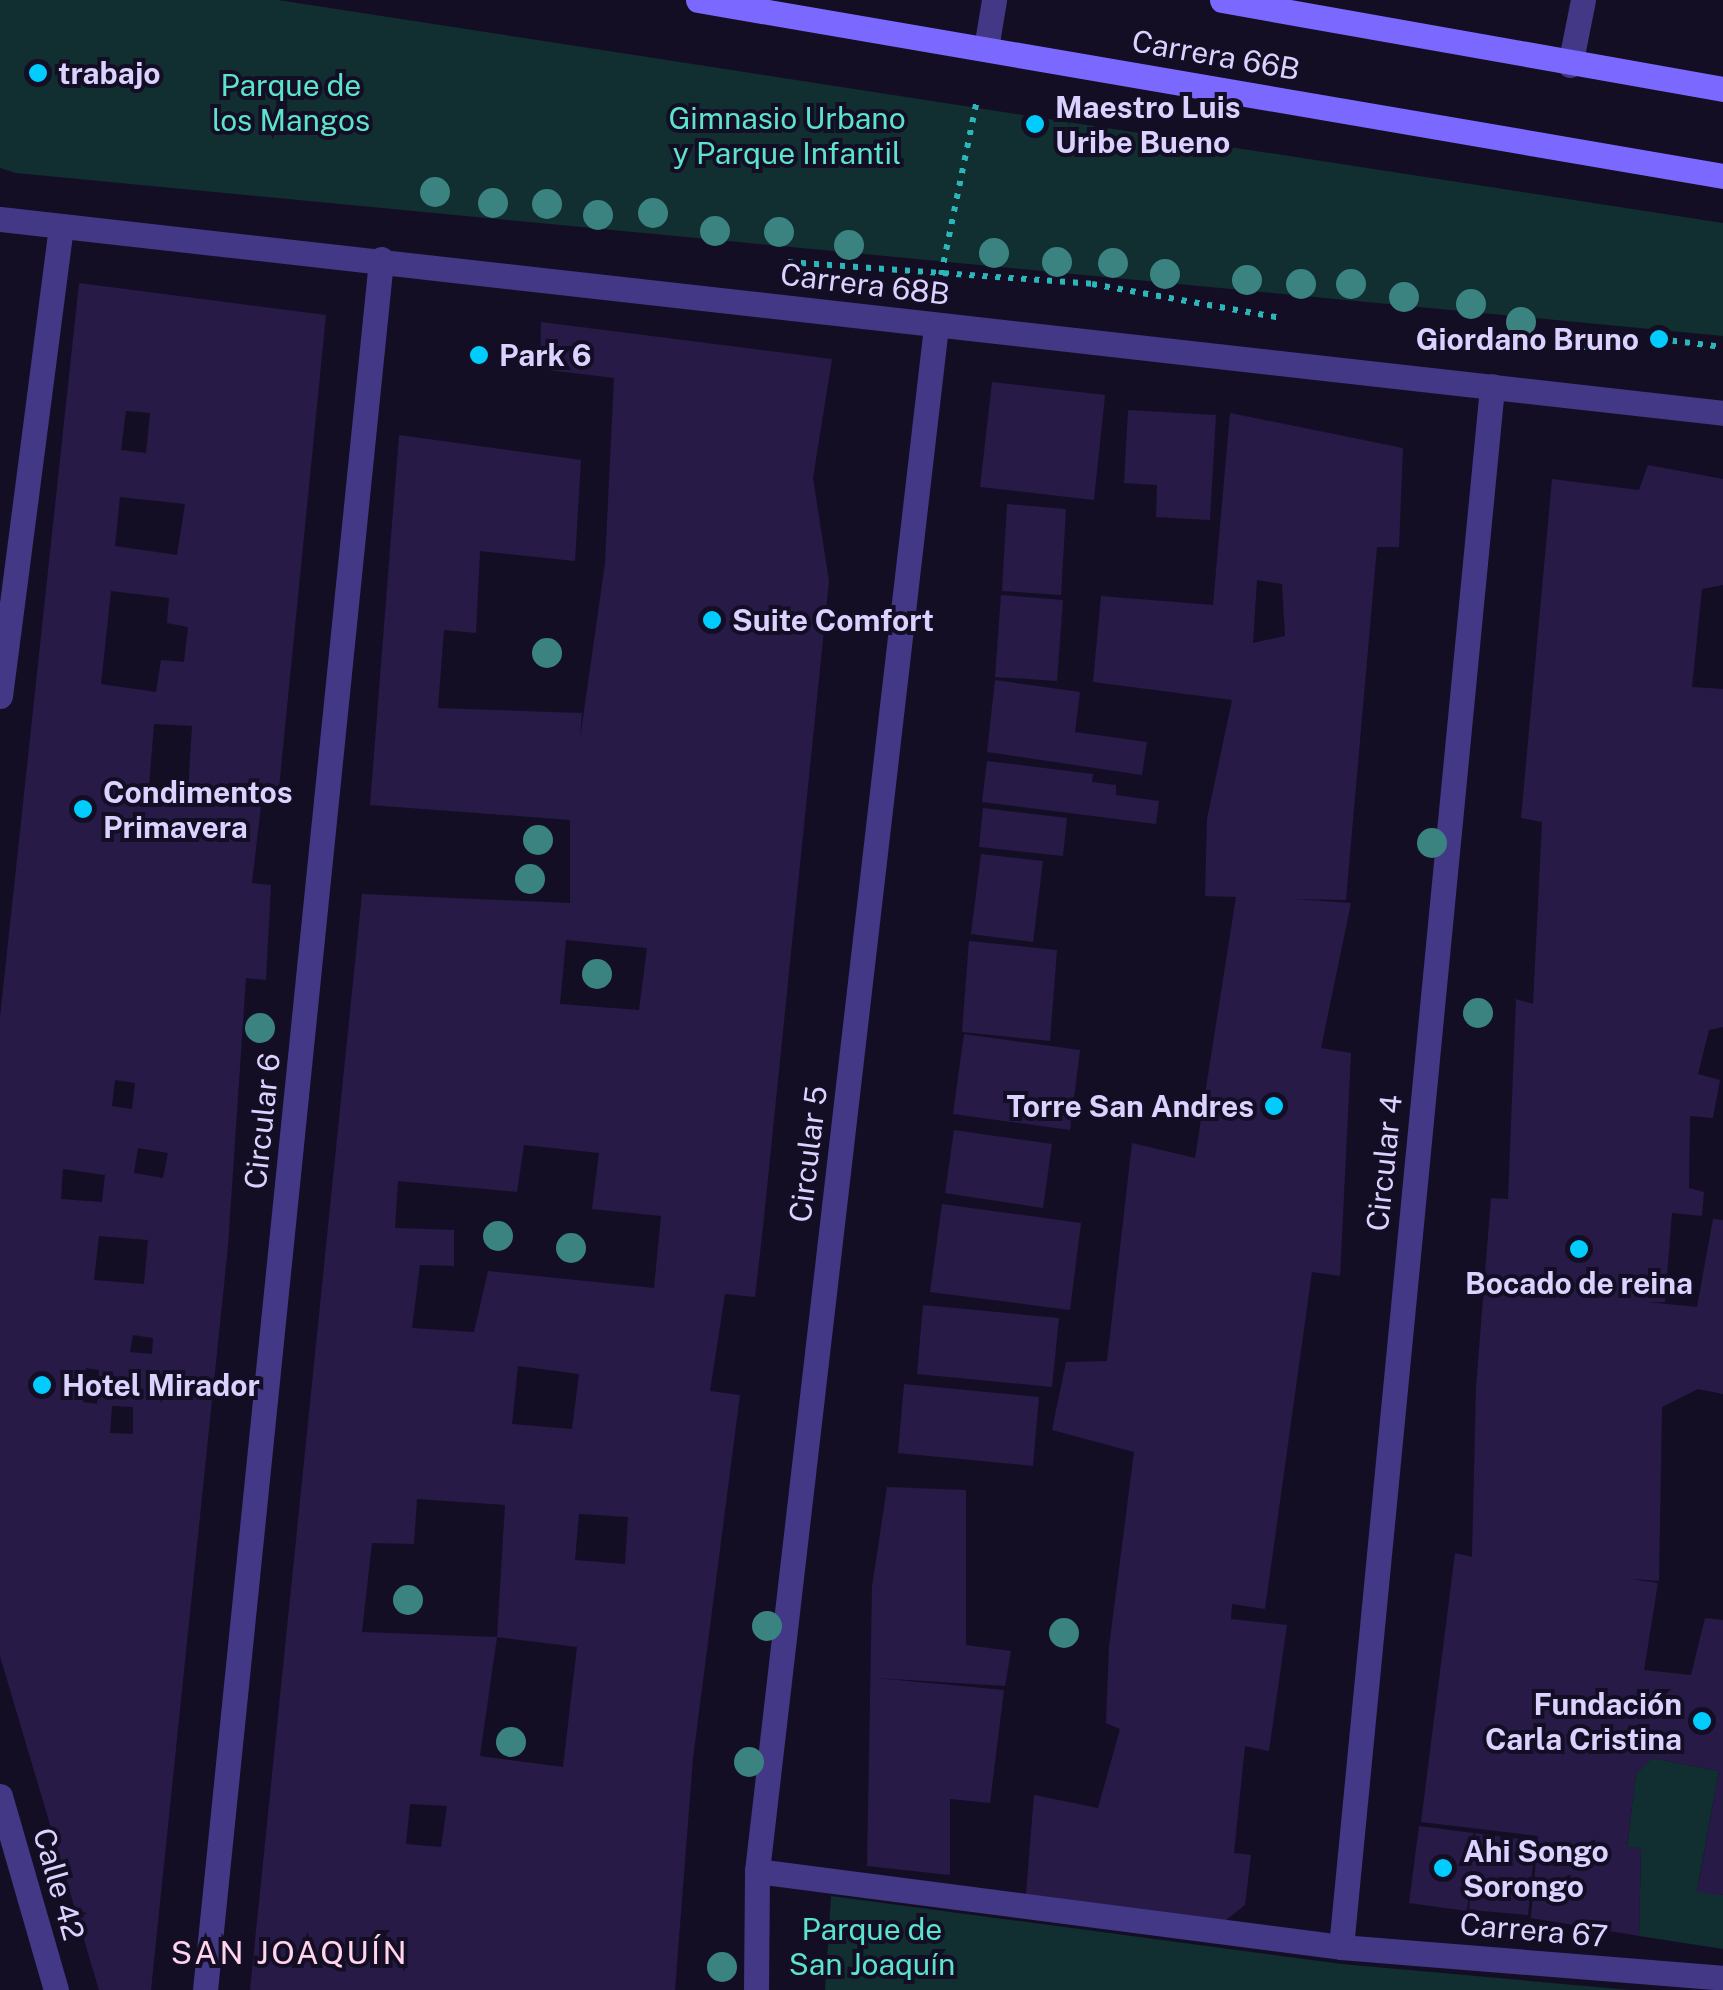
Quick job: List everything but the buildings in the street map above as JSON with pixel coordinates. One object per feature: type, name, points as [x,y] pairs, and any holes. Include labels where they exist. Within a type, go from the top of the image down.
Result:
[{"type":"main road","name":"Carrera 66B","points":[[698,0],[1723,176]]},
{"type":"main road","name":"Carrera 66B","points":[[1222,0],[1570,65],[1723,89]]},
{"type":"street","points":[[986,48],[994,0]]},
{"type":"street","points":[[1570,65],[1584,0]]},
{"type":"street","name":"Carrera 68B","points":[[0,219],[1723,413]]},
{"type":"street","points":[[0,696],[61,226]]},
{"type":"street","name":"Circular 6","points":[[206,1990],[380,260]]},
{"type":"street","name":"Circular 5","points":[[756,1990],[757,1871],[936,326]]},
{"type":"street","name":"Circular 4","points":[[1340,1946],[1492,386]]},
{"type":"street","name":"Calle 42","points":[[0,1796],[56,1990]]},
{"type":"street","name":"Carrera 67","points":[[757,1871],[1340,1946],[1723,1978]]},
{"type":"path","points":[[936,326],[978,98]]},
{"type":"path","points":[[1538,352],[1660,339],[1723,347]]},
{"type":"green space","name":"Parque de los Mangos","points":[[0,0],[278,0],[1723,223],[1723,336],[16,173],[0,168]]},
{"type":"green space","points":[[1652,1758],[1719,1771],[1697,1891],[1723,1895],[1723,1949],[1639,1936],[1641,1849],[1627,1847],[1636,1774]]},
{"type":"green space","name":"Parque de San Joaquín","points":[[831,1896],[1342,1964],[1630,1990],[825,1990]]},
{"type":"place","name":"trabajo","points":[[38,73]]},
{"type":"place","name":"Maestro Luis Uribe Bueno","points":[[1035,124]]},
{"type":"place","name":"Giordano Bruno","points":[[1659,339]]},
{"type":"place","name":"Park 6","points":[[479,355]]},
{"type":"place","name":"Suite Comfort","points":[[712,620]]},
{"type":"place","name":"Condimentos Primavera","points":[[83,809]]},
{"type":"place","name":"Torre San Andres","points":[[1274,1106]]},
{"type":"place","name":"Bocado de reina","points":[[1579,1249]]},
{"type":"place","name":"Hotel Mirador","points":[[42,1385]]},
{"type":"place","name":"Fundación Carla Cristina","points":[[1702,1721]]},
{"type":"place","name":"Ahi Songo Sorongo","points":[[1443,1868]]},
{"type":"district","name":"SAN JOAQUÍN","points":[[290,1953]]},
{"type":"park label","name":"Gimnasio Urbano y Parque Infantil","points":[[787,135]]}]
